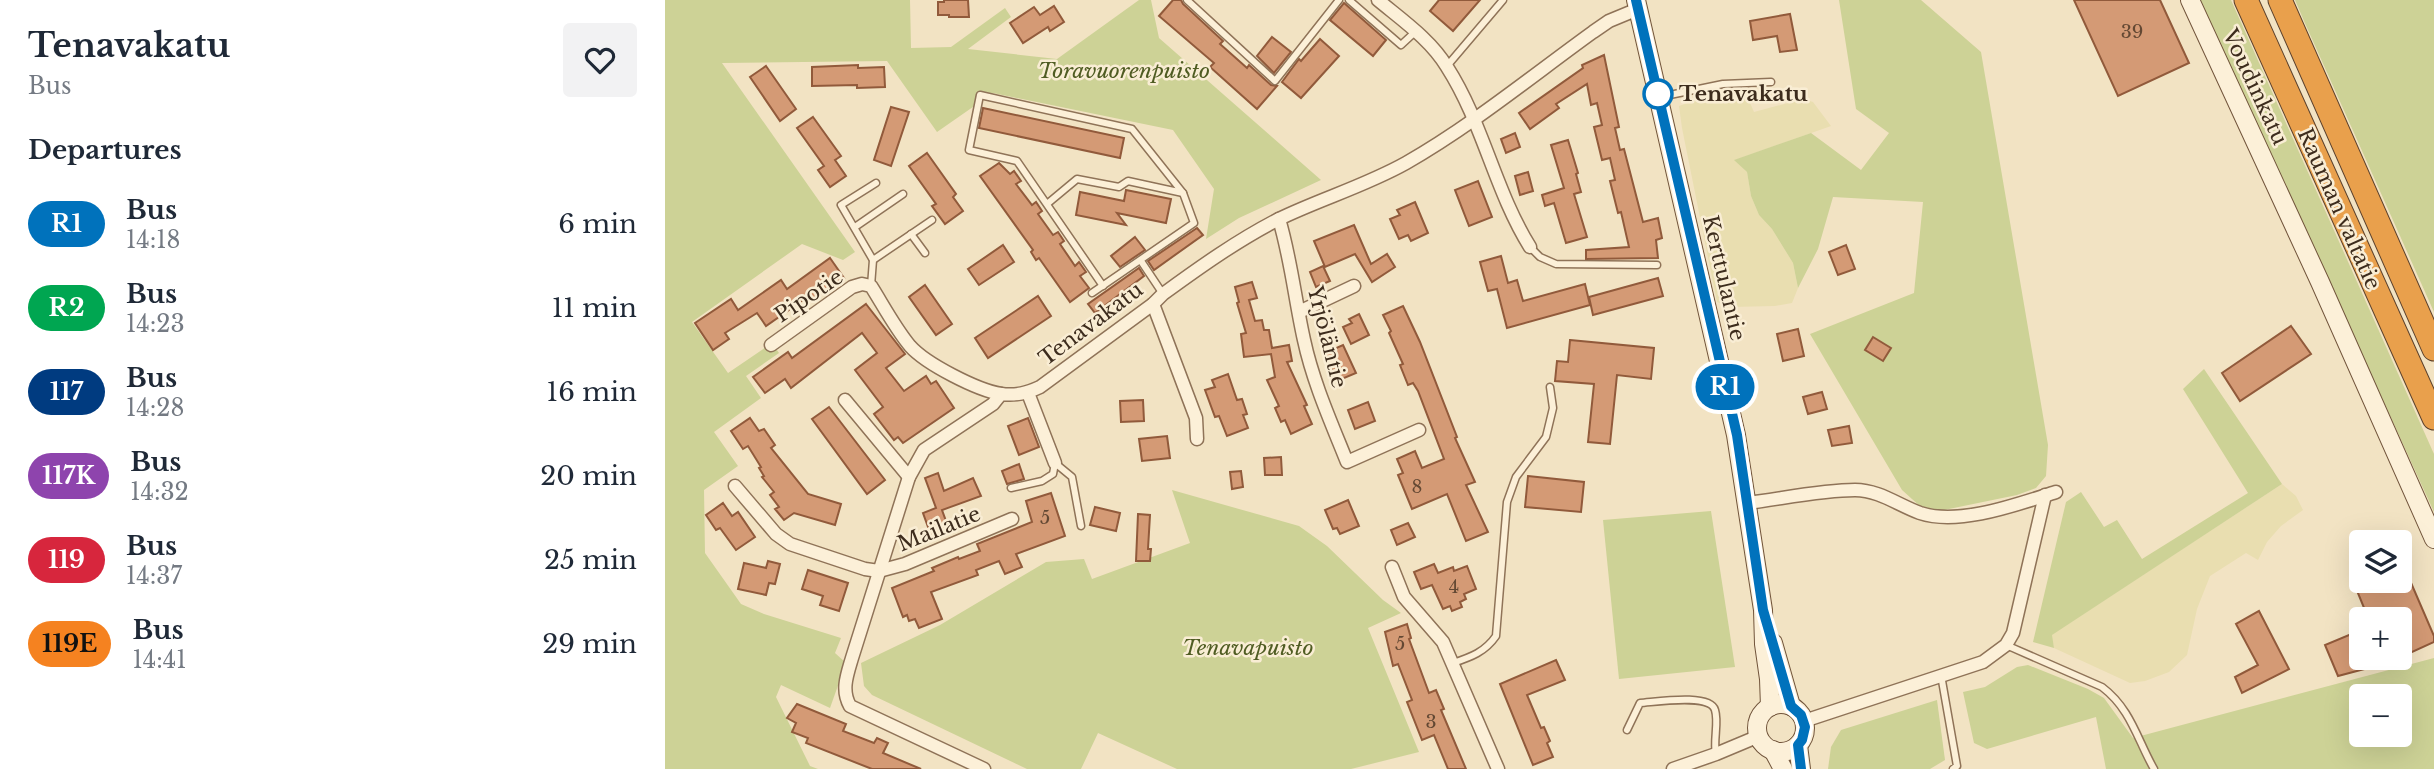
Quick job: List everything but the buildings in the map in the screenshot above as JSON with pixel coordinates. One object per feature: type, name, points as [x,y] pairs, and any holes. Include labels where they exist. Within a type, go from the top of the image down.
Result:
[{"type":"highway","name":"Rauman valtatie","points":[[2246,0],[2434,418]]},
{"type":"highway","name":"Rauman valtatie","points":[[2280,0],[2434,349]]},
{"type":"street","points":[[1378,0],[1436,51],[1447,66],[1467,103],[1517,226],[1529,247]]},
{"type":"street","name":"Voudinkatu","points":[[2190,0],[2434,538]]},
{"type":"street","name":"Kerttulantie","points":[[1637,4],[1737,435],[1763,610],[1770,707]]},
{"type":"street","name":"Tenavakatu","points":[[1001,394],[1028,393],[1040,387],[1206,263],[1279,219],[1388,173],[1472,119],[1593,32],[1637,4]]},
{"type":"street","name":"Yrjöläntie","points":[[1279,219],[1287,246],[1303,339],[1347,462],[1419,430]]},
{"type":"street","name":"Pipotie","points":[[771,345],[852,287],[862,284],[870,286]]},
{"type":"street","points":[[870,286],[909,345],[921,358],[986,392],[1001,394]]},
{"type":"street","points":[[1299,312],[1354,286]]},
{"type":"street","points":[[1153,304],[1196,418],[1197,439]]},
{"type":"street","points":[[1028,393],[1055,463]]},
{"type":"street","points":[[984,769],[851,706],[845,696],[845,682],[909,477],[925,450],[993,404],[1001,394]]},
{"type":"street","points":[[845,400],[909,477]]},
{"type":"street","points":[[735,486],[776,534],[790,544],[865,569],[880,571]]},
{"type":"street","points":[[1748,503],[1855,490],[1887,498],[1918,512],[1955,518],[2051,493],[2013,633],[2005,645],[1983,662],[1804,721]]},
{"type":"street","name":"Mailatie","points":[[880,571],[905,564],[1012,519]]},
{"type":"street","points":[[1392,567],[1404,597],[1443,642],[1498,769]]},
{"type":"street","name":"Kerttulantie","points":[[1763,610],[1791,706]]},
{"type":"street","points":[[1773,750],[1786,751],[1798,745],[1805,734],[1804,721],[1791,706],[1778,704],[1770,707],[1760,718],[1759,736],[1762,742],[1773,750],[1783,769]]},
{"type":"street","points":[[1673,769],[1702,765],[1716,754],[1759,736]]},
{"type":"street","points":[[1798,745],[1801,769]]},
{"type":"lane","points":[[1187,0],[1275,81],[1339,0]]},
{"type":"lane","points":[[1349,0],[1401,45],[1415,32]]},
{"type":"lane","points":[[1447,66],[1503,0]]},
{"type":"lane","points":[[1658,97],[1723,83],[1771,82]]},
{"type":"lane","points":[[1092,293],[1103,286],[1141,261],[1194,223],[1183,193],[1132,129],[980,95],[969,150],[1017,161],[1103,286]]},
{"type":"lane","points":[[1047,204],[1077,179],[1119,187],[1128,181],[1183,193]]},
{"type":"lane","points":[[870,286],[873,260],[841,205],[876,183]]},
{"type":"lane","points":[[855,227],[903,194]]},
{"type":"lane","points":[[873,260],[932,220]]},
{"type":"lane","points":[[911,234],[925,253]]},
{"type":"lane","points":[[1529,247],[1540,257],[1556,264],[1657,265]]},
{"type":"lane","points":[[1141,261],[1163,294]]},
{"type":"lane","points":[[1453,663],[1487,648],[1496,636],[1507,502],[1516,477],[1546,437],[1553,408],[1550,387]]},
{"type":"lane","points":[[1011,488],[1042,481],[1053,474],[1055,463],[1072,477],[1081,526]]},
{"type":"lane","points":[[2005,645],[2102,687],[2113,695],[2123,706],[2154,769]]},
{"type":"lane","points":[[1941,675],[1957,766],[1953,769]]},
{"type":"lane","points":[[1627,730],[1640,704],[1694,700],[1709,702],[1716,715],[1713,742],[1716,754]]},
{"type":"shaded area","points":[[1744,89],[1754,112],[1803,99],[1813,102],[1831,126],[1735,160],[1747,172],[1751,196],[1759,215],[1772,229],[1793,263],[1798,288],[1792,303],[1731,307],[1717,302],[1679,106],[1721,91]]},
{"type":"shaded area","points":[[2282,484],[2296,496],[2303,510],[2281,526],[2267,542],[2258,560],[2246,553],[2210,576],[2197,609],[2187,655],[2169,672],[2145,681],[2130,683],[2054,648],[2051,635]]},
{"type":"green space","name":"Toravuorenpuisto","points":[[665,0],[910,0],[911,48],[951,47],[1005,8],[1011,17],[968,49],[1057,59],[1139,0],[1151,0],[1159,38],[1321,180],[1239,218],[1206,239],[1214,189],[1173,130],[993,93],[937,132],[887,61],[722,63],[855,252],[843,260],[802,244],[692,322],[728,373],[772,343],[779,353],[746,376],[761,398],[714,432],[738,466],[704,490],[705,553],[741,604],[841,638],[835,653],[846,663],[830,708],[781,685],[776,697],[810,766],[818,769],[665,769]]},
{"type":"green space","points":[[1839,0],[1921,0],[1981,52],[2048,445],[2046,476],[2036,488],[2017,495],[1944,510],[1922,508],[1902,490],[1810,334],[1914,293],[1923,202],[1833,197],[1818,249],[1798,288],[1793,263],[1772,229],[1759,215],[1751,196],[1747,172],[1734,160],[1811,133],[1861,170],[1889,133],[1856,109]]},
{"type":"green space","points":[[2200,0],[2231,0],[2434,454],[2434,512]]},
{"type":"green space","points":[[2295,0],[2434,0],[2434,312],[2304,21]]},
{"type":"green space","points":[[2204,369],[2282,484],[2052,635],[2054,648],[2033,642],[2066,502],[2081,492],[2104,527],[2117,520],[2142,559],[2248,493],[2183,389]]},
{"type":"green space","name":"Tenavapuisto","points":[[1172,490],[1299,526],[1327,546],[1383,600],[1401,613],[1368,628],[1419,752],[1351,769],[1177,769],[1098,733],[1081,769],[1027,769],[872,695],[864,686],[861,663],[940,625],[1046,562],[1084,559],[1092,579],[1190,543]]},
{"type":"green space","points":[[1711,511],[1735,667],[1619,679],[1603,520]]},
{"type":"green space","points":[[2434,658],[2434,769],[2106,769],[2096,717],[1987,749],[1974,743],[1963,692],[1985,687],[2017,667],[2028,665],[2104,698],[2133,738],[2389,670],[2412,670],[2412,664]]},
{"type":"green space","points":[[1937,700],[1945,760],[1930,769],[1828,769],[1831,747],[1841,730]]},
{"type":"bus line","name":"R1","points":[[1636,0],[1737,435],[1763,610],[1791,706],[1804,721],[1805,734],[1798,745],[1801,769]]},
{"type":"place","name":"Tenavakatu","points":[[1658,94]]}]
